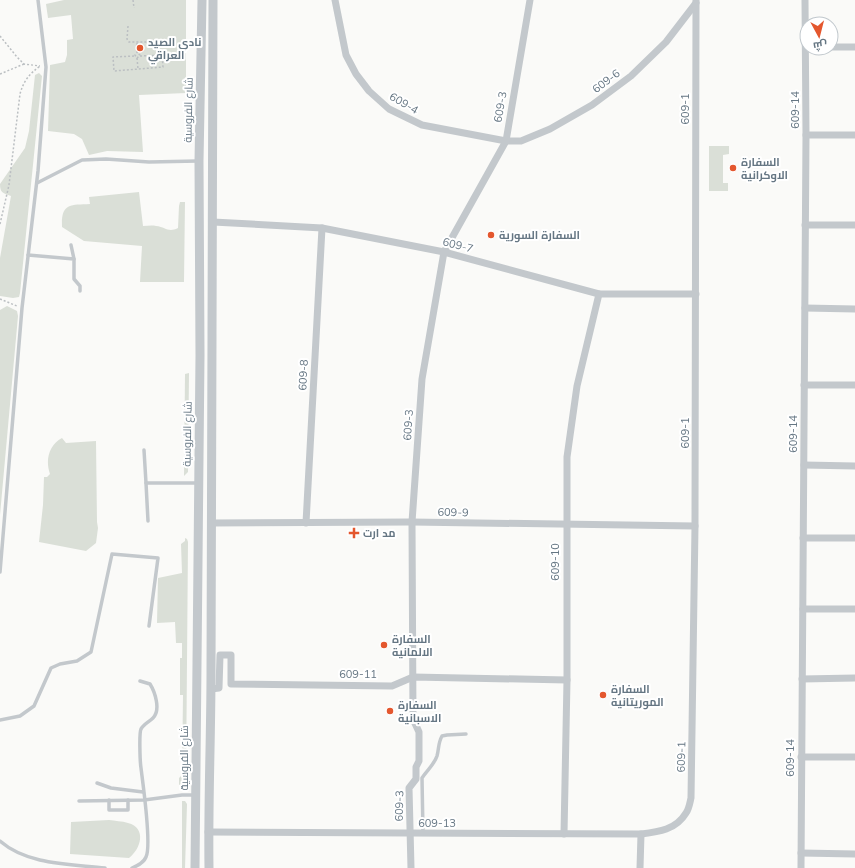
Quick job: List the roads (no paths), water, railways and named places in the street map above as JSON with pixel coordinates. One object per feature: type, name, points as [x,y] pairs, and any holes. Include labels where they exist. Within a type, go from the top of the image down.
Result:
[{"type":"street","name":"شارع الفروسية","points":[[195,868],[200,355],[199,161],[202,0]]},
{"type":"street","points":[[209,868],[213,0]]},
{"type":"street","name":"609-4","points":[[335,0],[346,55],[356,74],[369,91],[389,109],[422,125],[506,141]]},
{"type":"street","name":"609-3","points":[[411,868],[409,788],[416,779],[416,767],[419,761],[419,732],[413,719],[412,522],[422,379],[444,252],[506,141],[530,0]]},
{"type":"street","name":"609-14","points":[[805,0],[805,16]]},
{"type":"street","name":"609-6","points":[[506,141],[521,141],[550,129],[592,105],[631,76],[666,42],[696,2]]},
{"type":"street","name":"609-1","points":[[641,834],[664,831],[678,823],[686,813],[691,798],[695,526],[696,2]]},
{"type":"street","points":[[839,47],[855,47]]},
{"type":"street","name":"609-14","points":[[801,868],[806,56]]},
{"type":"street","points":[[806,135],[855,135]]},
{"type":"street","name":"609-7","points":[[213,222],[322,228],[444,252],[599,294],[696,294]]},
{"type":"street","points":[[806,225],[855,225]]},
{"type":"street","name":"609-8","points":[[306,523],[322,228]]},
{"type":"street","name":"609-10","points":[[564,834],[567,680],[567,457],[577,386],[599,294]]},
{"type":"street","points":[[805,308],[855,309]]},
{"type":"street","points":[[200,355],[211,356]]},
{"type":"street","points":[[804,384],[855,385]]},
{"type":"street","points":[[804,465],[855,466]]},
{"type":"street","name":"609-9","points":[[211,523],[412,522],[695,526]]},
{"type":"street","points":[[803,538],[855,538]]},
{"type":"street","points":[[803,609],[855,609]]},
{"type":"street","name":"609-11","points":[[211,689],[219,688],[220,655],[231,655],[231,684],[392,686],[413,677],[567,680]]},
{"type":"street","points":[[802,679],[855,678]]},
{"type":"street","points":[[801,757],[855,757]]},
{"type":"street","name":"609-13","points":[[208,832],[641,834]]},
{"type":"street","points":[[640,868],[641,834]]},
{"type":"street","points":[[801,853],[855,854]]},
{"type":"lane","points":[[0,572],[22,308],[37,183],[46,67],[38,0]]},
{"type":"lane","points":[[37,183],[82,160],[106,159],[149,162],[199,161]]},
{"type":"lane","points":[[71,245],[74,259],[74,279],[80,286],[80,291]]},
{"type":"lane","points":[[28,255],[74,259]]},
{"type":"lane","points":[[144,450],[148,521]]},
{"type":"lane","points":[[146,483],[198,483]]},
{"type":"lane","points":[[0,720],[20,716],[34,706],[51,668],[60,664],[77,661],[91,652],[112,554],[158,558],[149,626]]},
{"type":"lane","points":[[132,868],[138,866],[146,857],[149,841],[140,762],[140,730],[154,717],[156,708],[155,693],[150,684],[140,681]]},
{"type":"lane","points":[[423,834],[422,778],[432,766],[437,755],[439,742],[442,736],[466,734]]},
{"type":"lane","points":[[97,784],[111,788],[144,792]]},
{"type":"lane","points":[[79,801],[144,800],[182,795],[196,795]]},
{"type":"lane","points":[[108,800],[109,810],[128,810],[128,800]]},
{"type":"lane","points":[[0,842],[13,852],[39,860],[105,868]]},
{"type":"place","name":"نادي الصيد العراقي","points":[[140,48]]},
{"type":"place","name":"السفارة الاوكرانية","points":[[733,168]]},
{"type":"place","name":"السفارة السورية","points":[[491,235]]},
{"type":"place","name":"مد ارت","points":[[354,533]]},
{"type":"place","name":"السفارة الالمانية","points":[[384,645]]},
{"type":"place","name":"السفارة الموريتانية","points":[[603,695]]},
{"type":"place","name":"السفارة الاسبانية","points":[[390,711]]}]
